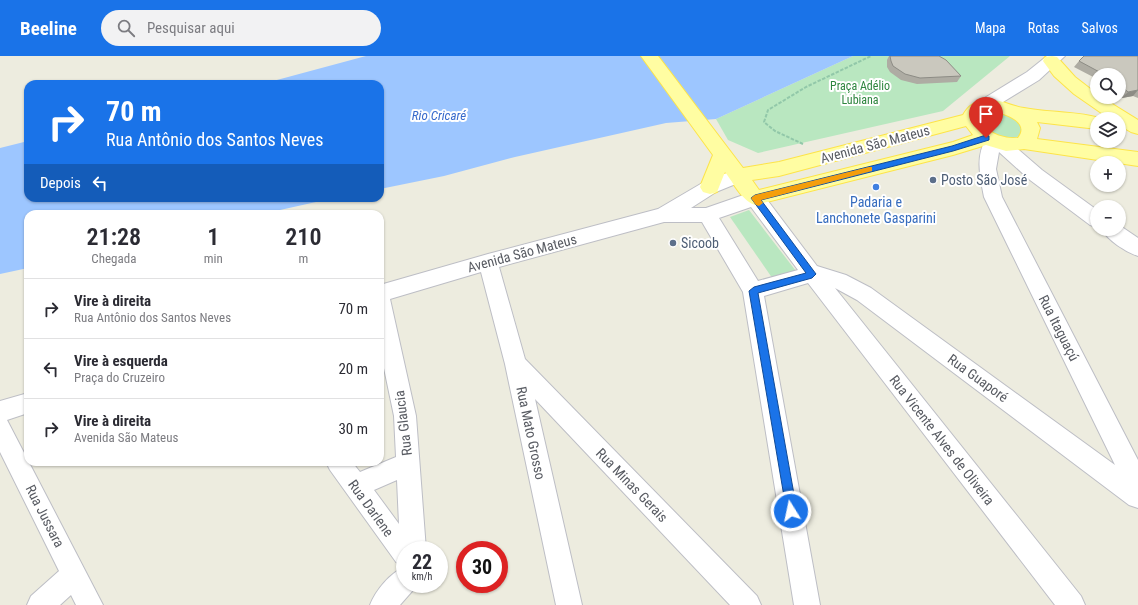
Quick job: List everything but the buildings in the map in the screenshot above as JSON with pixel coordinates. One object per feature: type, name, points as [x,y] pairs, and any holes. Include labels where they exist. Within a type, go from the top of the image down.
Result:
[{"type":"main road","points":[[649,56],[737,176],[755,198]]},
{"type":"main road","points":[[1054,58],[1061,74],[1081,92],[1138,128]]},
{"type":"main road","points":[[1016,112],[1027,120],[1031,127],[1031,133],[1029,139],[1014,145],[993,141],[978,132],[972,119],[973,113],[978,109],[984,106],[993,105],[1016,112],[1090,122]]},
{"type":"main road","name":"Avenida São Mateus","points":[[737,176],[779,169],[972,119]]},
{"type":"main road","points":[[1126,127],[1138,128]]},
{"type":"main road","name":"Avenida São Mateus","points":[[755,198],[953,148],[993,141]]},
{"type":"main road","points":[[1022,143],[1103,156],[1138,159]]},
{"type":"main road","points":[[717,148],[779,169]]},
{"type":"main road","points":[[710,187],[717,148]]},
{"type":"street","points":[[984,106],[1033,76],[1054,58]]},
{"type":"street","points":[[1016,112],[1033,76]]},
{"type":"street","points":[[993,141],[1090,215]]},
{"type":"street","name":"Rua Itaguaçú","points":[[993,141],[987,169],[993,197],[1138,485]]},
{"type":"street","points":[[1022,143],[1036,174]]},
{"type":"street","name":"Avenida São Mateus","points":[[664,215],[710,187],[737,176]]},
{"type":"street","name":"Avenida São Mateus","points":[[384,292],[488,262],[664,215],[707,215],[755,198]]},
{"type":"street","name":"Rua Vicente Alves de Oliveira","points":[[755,198],[812,274],[1072,605]]},
{"type":"street","points":[[707,215],[754,291],[807,605]]},
{"type":"street","points":[[1121,236],[1138,248]]},
{"type":"street","name":"Rua Mato Grosso","points":[[488,262],[516,364],[569,605]]},
{"type":"street","points":[[754,291],[812,274]]},
{"type":"street","name":"Rua Guaporé","points":[[812,274],[822,274],[830,277],[864,294],[1138,496]]},
{"type":"street","name":"Rua Glaucia","points":[[384,318],[405,416],[412,541]]},
{"type":"street","name":"Rua Minas Gerais","points":[[516,364],[748,605]]},
{"type":"street","points":[[0,412],[24,405]]},
{"type":"street","name":"Rua Jussara","points":[[0,428],[90,605]]},
{"type":"street","points":[[355,486],[408,464]]},
{"type":"street","name":"Rua Darlene","points":[[341,466],[396,541]]},
{"type":"street","points":[[40,605],[75,575]]},
{"type":"street","points":[[383,605],[396,590]]},
{"type":"path","points":[[818,159],[808,146],[775,131],[764,122],[768,110],[806,87],[871,56]]},
{"type":"green space","name":"Praça Adélio Lubiana","points":[[853,56],[1010,56],[943,111],[758,153],[728,140],[716,119]]},
{"type":"green space","points":[[992,113],[1010,116],[1017,121],[1022,129],[1019,136],[1010,139],[1005,138],[997,136],[984,129],[981,121],[983,117]]},
{"type":"green space","points":[[749,210],[799,275],[775,282],[730,217]]},
{"type":"water","name":"Rio Cricaré","points":[[366,56],[853,56],[716,119],[666,123],[515,157],[444,176],[384,188],[384,80],[277,80]]},
{"type":"water","points":[[24,142],[24,202],[316,202],[280,210],[24,210],[24,269],[0,274],[0,148]]},
{"type":"slow traffic","points":[[759,203],[755,198],[869,169]]},
{"type":"place","name":"Posto São José","points":[[933,180]]},
{"type":"place","name":"Padaria e Lanchonete Gasparini","points":[[876,187]]},
{"type":"place","name":"Sicoob","points":[[673,243]]},
{"type":"route","points":[[791,511],[754,291],[812,274],[755,198],[953,148],[986,138]]}]
